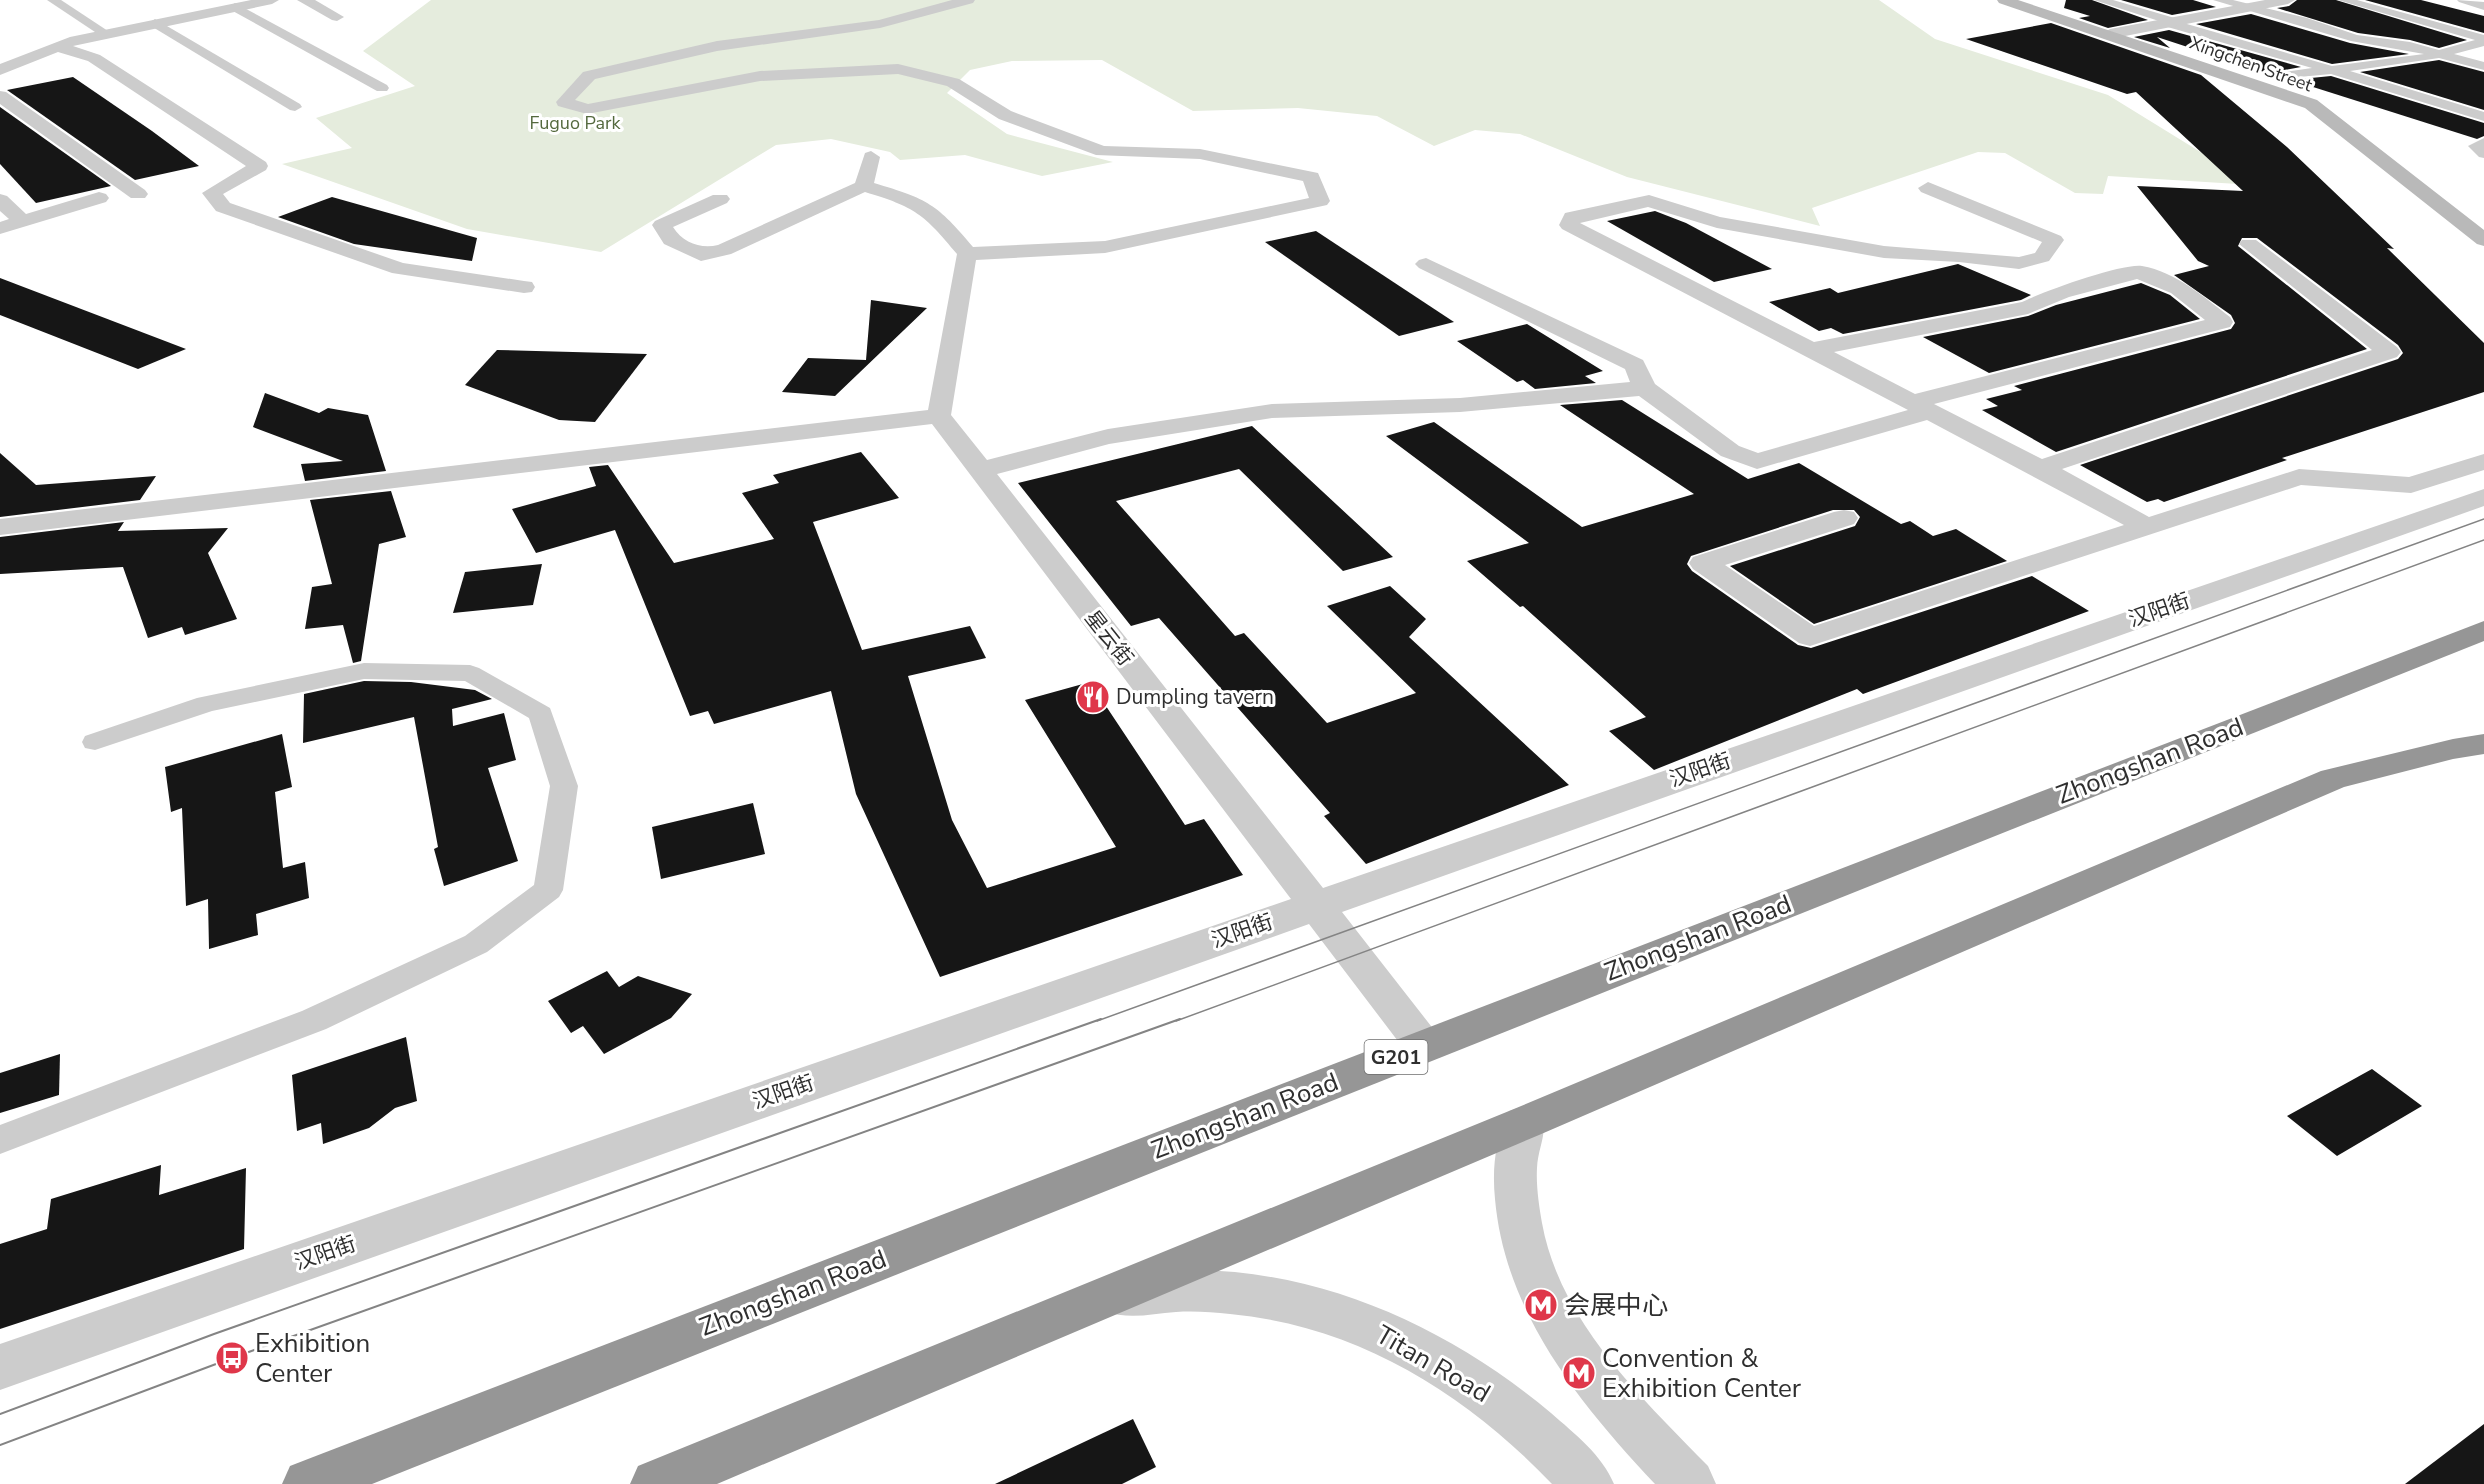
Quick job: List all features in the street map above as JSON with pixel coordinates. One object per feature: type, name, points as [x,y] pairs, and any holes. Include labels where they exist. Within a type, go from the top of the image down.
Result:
[{"type":"highway","name":"Zhongshan Road","points":[[308,1484],[2484,630]]},
{"type":"highway","points":[[656,1484],[1524,1123],[2333,780],[2453,749],[2484,744]]},
{"type":"street","points":[[0,70],[58,46],[105,33],[272,0]]},
{"type":"street","points":[[304,0],[337,17]]},
{"type":"street","points":[[967,254],[1105,247],[1320,201],[1311,177],[1200,154],[1102,151],[1005,115],[953,82],[898,69],[760,76],[587,109],[564,102],[589,75],[717,46],[880,24],[968,0]]},
{"type":"street","name":"Xingchen Street","points":[[2004,0],[2110,34],[2311,105],[2484,240]]},
{"type":"street","points":[[2110,34],[2288,0]]},
{"type":"street","points":[[58,46],[94,58],[259,166],[212,193],[223,207],[399,269],[524,287]]},
{"type":"street","points":[[0,96],[138,194]]},
{"type":"street","points":[[864,186],[871,157]]},
{"type":"street","points":[[0,527],[939,416],[967,254],[937,217],[908,199],[864,186],[724,250],[701,255],[671,240],[662,225],[720,199]]},
{"type":"street","points":[[1928,188],[2054,240],[2042,257],[2019,263],[1993,262],[1959,256],[1884,252],[1717,222],[1649,201],[1572,217],[1569,225],[2040,468],[2147,527]]},
{"type":"street","points":[[0,228],[99,198]]},
{"type":"street","points":[[0,200],[22,221]]},
{"type":"street","points":[[2040,468],[2389,352],[2249,244]]},
{"type":"street","points":[[1426,264],[1635,365],[1644,388],[1730,451],[1757,461],[1921,407],[2222,322],[2179,288],[2139,272],[2061,292],[2028,307],[1810,350]]},
{"type":"street","points":[[980,470],[1107,437],[1272,411],[1460,405],[1644,388]]},
{"type":"street","name":"星云街","points":[[939,416],[1424,1046]]},
{"type":"street","points":[[1844,518],[1703,563],[1810,637],[2300,477],[2411,485],[2484,462]]},
{"type":"street","name":"汉阳街","points":[[0,1367],[2484,496]]},
{"type":"street","points":[[1524,1123],[1514,1175],[1523,1245],[1550,1316],[1615,1406],[1690,1484]]},
{"type":"street","name":"Titan Road","points":[[1108,1296],[1208,1290],[1287,1300],[1388,1332],[1473,1381],[1554,1447],[1588,1484]]},
{"type":"lane","points":[[53,0],[105,33]]},
{"type":"lane","points":[[2219,0],[2303,21],[2355,38],[2438,54],[2484,66]]},
{"type":"lane","points":[[2344,0],[2379,8],[2484,40]]},
{"type":"lane","points":[[2463,0],[2484,6]]},
{"type":"lane","points":[[2110,5],[2213,38],[2280,54],[2408,97],[2471,115]]},
{"type":"lane","points":[[235,7],[382,88]]},
{"type":"lane","points":[[2354,13],[2379,8]]},
{"type":"lane","points":[[2282,26],[2303,21]]},
{"type":"lane","points":[[155,23],[295,107]]},
{"type":"lane","points":[[2426,32],[2446,28]]},
{"type":"lane","points":[[2337,43],[2355,38]]},
{"type":"lane","points":[[2274,76],[2419,59],[2484,40]]},
{"type":"lane","points":[[2265,57],[2280,54]]},
{"type":"lane","points":[[2484,142],[2475,146],[2484,154]]},
{"type":"lane","points":[[0,1140],[314,1020],[476,944],[548,890],[564,786],[541,714],[470,673],[364,671],[206,704],[95,742]]},
{"type":"green space","name":"Fuguo Park","points":[[431,0],[1879,0],[1935,39],[2108,95],[2254,185],[2108,176],[2103,194],[2075,193],[2005,153],[1978,152],[1812,208],[1820,226],[1627,177],[1520,134],[1475,130],[1434,146],[1377,116],[1298,108],[1193,111],[1102,60],[1012,61],[970,70],[947,93],[1007,134],[1113,162],[1042,176],[965,155],[900,160],[890,152],[831,139],[776,145],[601,252],[467,229],[282,164],[352,148],[316,118],[415,86],[363,51]]},
{"type":"building","points":[[2066,0],[2092,0],[2148,20],[2108,28],[2079,18],[2090,16],[2064,8]]},
{"type":"building","points":[[2121,0],[2193,0],[2216,7],[2172,15]]},
{"type":"building","points":[[2297,0],[2336,0],[2467,40],[2439,48],[2410,40],[2358,33],[2277,8],[2289,6]]},
{"type":"building","points":[[2365,0],[2421,0],[2484,16],[2484,33]]},
{"type":"building","points":[[2251,14],[2350,43],[2409,54],[2332,64],[2196,24]]},
{"type":"building","points":[[2051,23],[2201,75],[2287,147],[2394,249],[2387,248],[2484,343],[2484,392],[2282,458],[2287,460],[2164,502],[2158,499],[2147,502],[2080,465],[2398,359],[2403,353],[2398,345],[2257,238],[2242,238],[2238,246],[2367,349],[2056,452],[1982,410],[1998,406],[1986,399],[2022,390],[2014,386],[2231,329],[2235,323],[2231,315],[2174,275],[2209,266],[2198,261],[2137,186],[2243,191],[2136,92],[2127,94],[1966,39]]},
{"type":"building","points":[[2169,30],[2301,67],[2267,73],[2157,37],[2170,48],[2134,37]]},
{"type":"building","points":[[2439,60],[2484,72],[2484,110],[2360,72]]},
{"type":"building","points":[[2331,76],[2484,123],[2484,136],[2477,139],[2291,80]]},
{"type":"building","points":[[73,77],[199,166],[135,180],[7,90]]},
{"type":"building","points":[[0,107],[111,186],[36,203],[0,164]]},
{"type":"building","points":[[332,197],[477,238],[472,261],[354,244],[278,217]]},
{"type":"building","points":[[1655,211],[1686,223],[1772,269],[1714,282],[1607,221]]},
{"type":"building","points":[[1316,231],[1454,322],[1399,336],[1265,242]]},
{"type":"building","points":[[1958,264],[2031,295],[2021,300],[1843,334],[1831,328],[1819,331],[1769,302],[1830,288],[1838,293]]},
{"type":"building","points":[[0,278],[186,349],[138,369],[0,315]]},
{"type":"building","points":[[2141,283],[2170,295],[2200,319],[1989,373],[1923,337],[2028,316],[2056,305]]},
{"type":"building","points":[[871,300],[927,308],[835,396],[782,392],[808,358],[866,360]]},
{"type":"building","points":[[1527,324],[1603,371],[1585,376],[1596,383],[1535,389],[1523,380],[1517,382],[1457,341]]},
{"type":"building","points":[[497,350],[647,354],[595,422],[559,420],[465,385]]},
{"type":"building","points":[[265,393],[319,413],[328,408],[368,415],[386,471],[305,481],[301,464],[343,461],[253,427]]},
{"type":"building","points":[[1622,400],[1748,479],[1799,463],[1901,524],[1910,521],[1933,536],[1956,529],[2007,561],[1814,624],[1730,566],[1855,526],[1860,517],[1854,510],[1833,510],[1691,556],[1687,564],[1692,571],[1798,645],[1811,648],[2032,576],[2089,611],[1863,694],[1857,689],[1654,770],[1609,731],[1646,717],[1523,606],[1520,607],[1467,561],[1529,543],[1386,436],[1434,422],[1582,527],[1694,494],[1560,405]]},
{"type":"building","points":[[1252,426],[1393,557],[1343,571],[1239,469],[1116,501],[1235,636],[1244,633],[1327,723],[1416,693],[1327,606],[1390,586],[1426,619],[1409,637],[1569,785],[1366,864],[1324,816],[1330,813],[1159,618],[1131,626],[1018,483]]},
{"type":"building","points":[[861,452],[899,498],[813,522],[862,650],[970,626],[986,658],[908,676],[952,820],[987,888],[1116,847],[1025,700],[1090,682],[1185,825],[1204,819],[1243,875],[940,977],[856,794],[831,691],[714,724],[708,711],[690,716],[615,530],[536,553],[512,509],[596,486],[589,467],[608,465],[674,563],[774,539],[742,493],[779,483],[773,475]]},
{"type":"building","points":[[0,453],[36,485],[156,476],[140,500],[0,517]]},
{"type":"building","points":[[391,491],[406,537],[379,544],[361,661],[353,663],[343,625],[305,629],[312,587],[332,584],[310,500]]},
{"type":"building","points":[[124,522],[118,531],[228,528],[208,553],[237,619],[185,635],[182,627],[148,638],[123,567],[0,574],[0,537]]},
{"type":"building","points":[[542,564],[533,605],[453,613],[465,572]]},
{"type":"building","points":[[364,681],[411,682],[475,690],[492,699],[452,709],[453,726],[504,713],[516,760],[488,768],[518,861],[444,886],[434,849],[438,847],[414,717],[303,743],[304,694]]},
{"type":"building","points":[[282,734],[292,787],[275,792],[283,868],[305,862],[309,898],[256,914],[258,935],[209,949],[208,899],[186,906],[182,808],[171,812],[165,767]]},
{"type":"building","points":[[753,803],[765,854],[661,879],[652,827]]},
{"type":"building","points":[[607,971],[619,987],[638,976],[692,994],[671,1018],[604,1054],[583,1026],[571,1033],[548,1001]]},
{"type":"building","points":[[406,1037],[417,1101],[395,1108],[369,1128],[323,1144],[321,1123],[297,1131],[292,1075]]},
{"type":"building","points":[[60,1054],[59,1095],[0,1113],[0,1073]]},
{"type":"building","points":[[2372,1069],[2422,1106],[2337,1156],[2287,1116]]},
{"type":"building","points":[[161,1165],[159,1195],[246,1168],[244,1249],[0,1329],[0,1244],[47,1229],[51,1199]]},
{"type":"building","points":[[1133,1419],[1156,1467],[1122,1484],[995,1484]]},
{"type":"building","points":[[2484,1424],[2484,1484],[2405,1484]]},
{"type":"tram line","points":[[1097,1021],[2484,519]]},
{"type":"tram line","points":[[1176,1021],[2484,540]]},
{"type":"tram line","points":[[0,1414],[214,1334],[1101,1019]]},
{"type":"tram line","points":[[0,1445],[232,1358],[1180,1019]]},
{"type":"place","name":"Dumpling tavern","points":[[1093,697]]},
{"type":"place","name":"会展中心","points":[[1541,1305]]},
{"type":"place","name":"Exhibition Center","points":[[232,1358]]},
{"type":"place","name":"Convention & Exhibition Center","points":[[1579,1373]]}]
